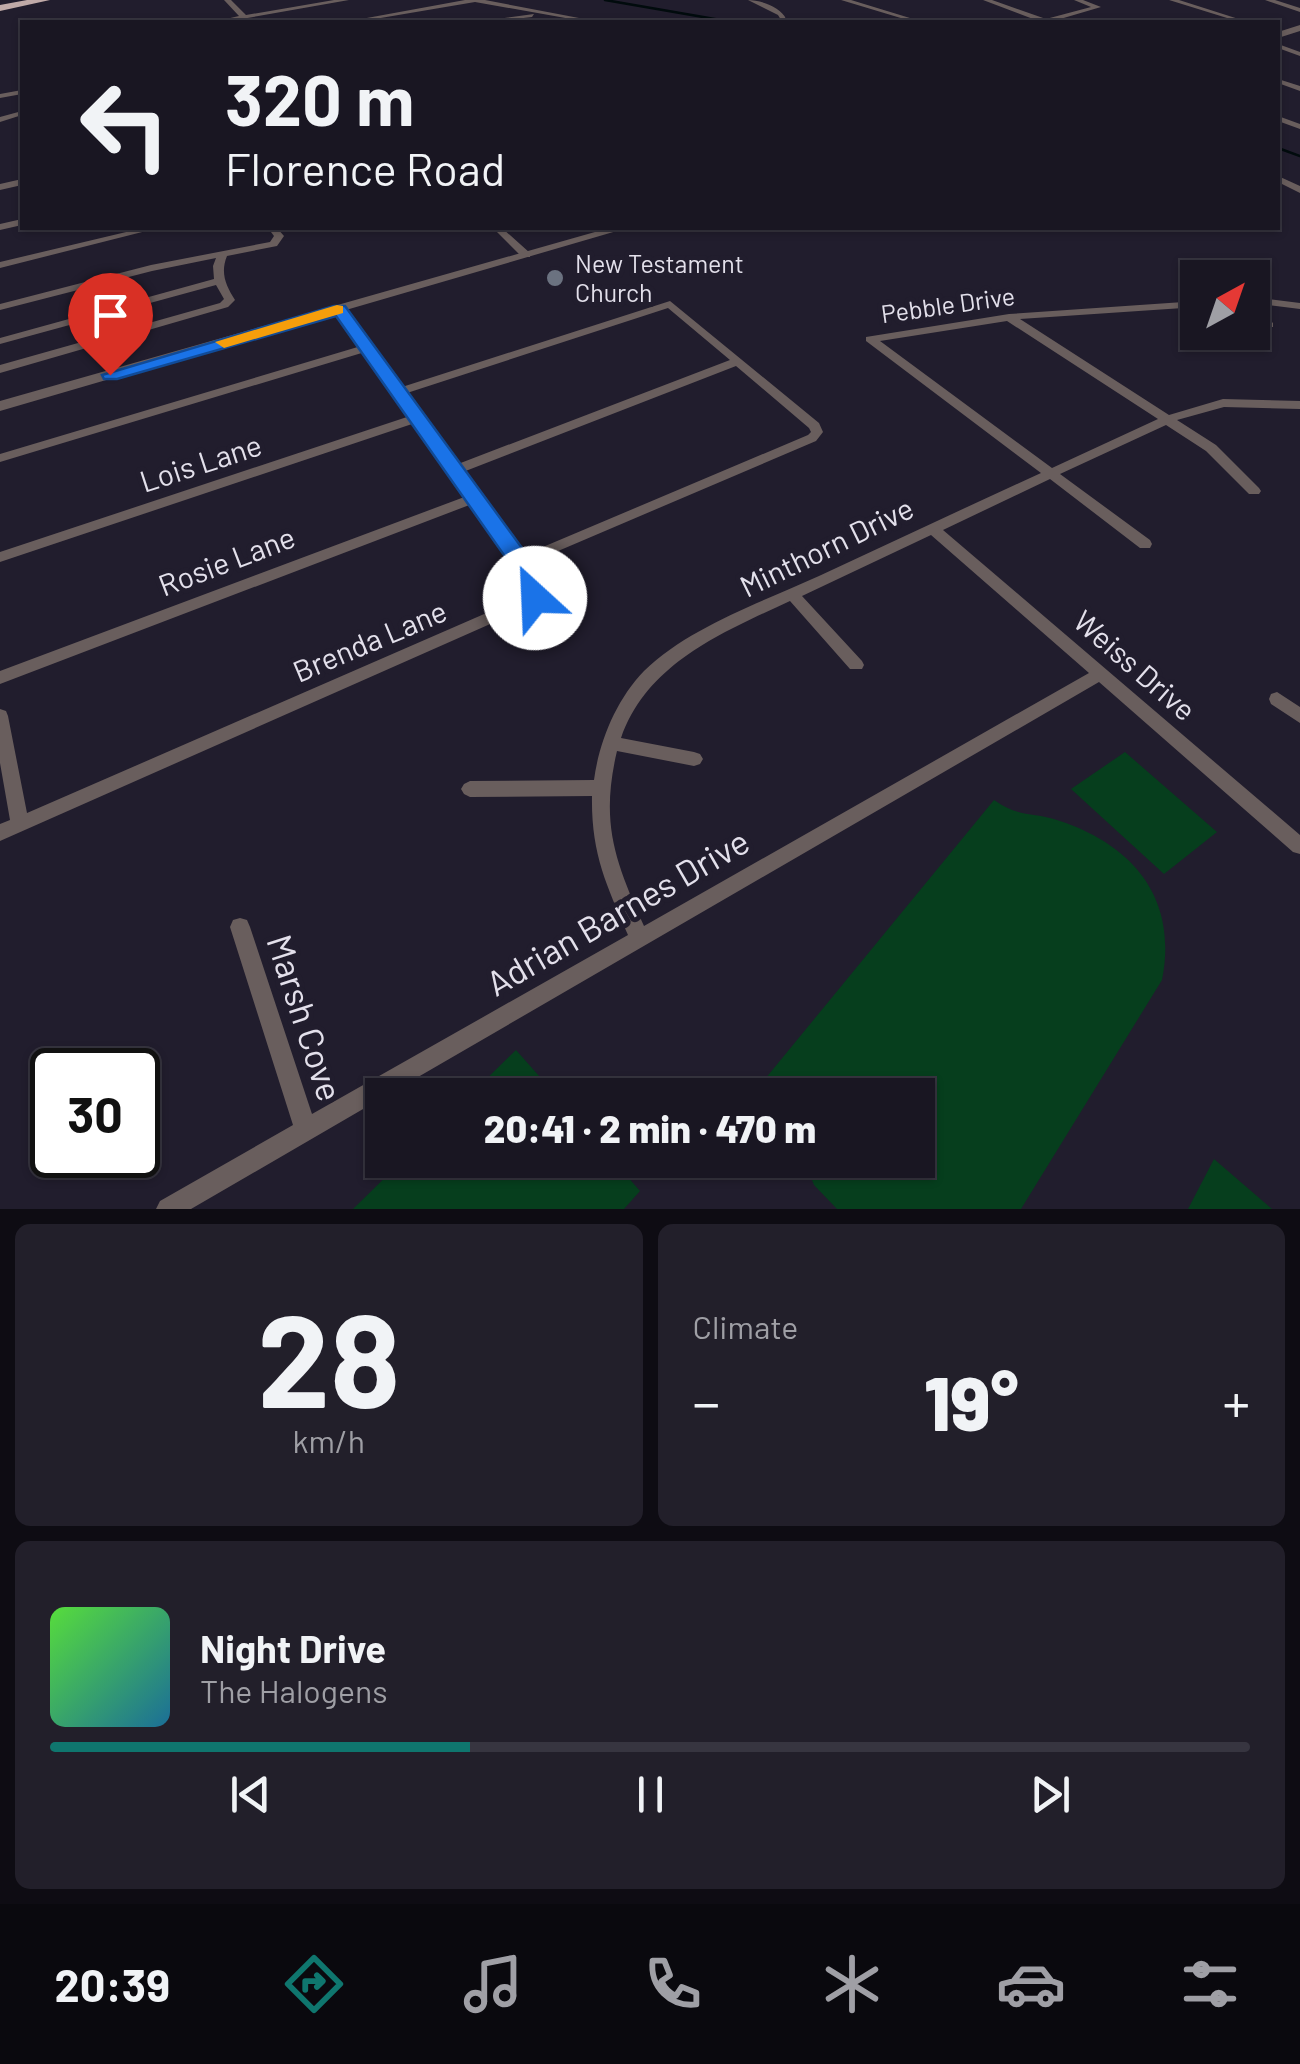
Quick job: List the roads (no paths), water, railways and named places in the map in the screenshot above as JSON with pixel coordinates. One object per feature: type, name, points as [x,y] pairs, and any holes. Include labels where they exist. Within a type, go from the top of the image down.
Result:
[{"type":"highway","points":[[0,8],[38,0]]},
{"type":"street","points":[[227,0],[244,17]]},
{"type":"street","points":[[227,20],[346,0]]},
{"type":"street","points":[[360,20],[475,0],[586,20]]},
{"type":"street","points":[[752,0],[783,18]]},
{"type":"street","points":[[844,0],[913,20]]},
{"type":"street","points":[[855,4],[871,0]]},
{"type":"street","points":[[986,0],[1041,20]]},
{"type":"street","points":[[1053,20],[1098,8],[1077,0]]},
{"type":"street","points":[[1172,0],[1237,20]]},
{"type":"street","points":[[1268,0],[1300,6]]},
{"type":"street","points":[[501,20],[546,12]]},
{"type":"street","points":[[0,110],[5,118]]},
{"type":"street","points":[[0,265],[145,230]]},
{"type":"street","points":[[0,307],[151,268],[278,241],[274,230]]},
{"type":"street","points":[[499,230],[526,255]]},
{"type":"street","points":[[0,406],[614,230]]},
{"type":"street","points":[[0,369],[224,305],[230,300],[218,281],[218,260],[222,254]]},
{"type":"street","points":[[0,340],[218,281]]},
{"type":"street","points":[[340,309],[367,348],[520,562],[817,432],[815,426],[670,304],[399,392]]},
{"type":"street","name":"Pebble Drive","points":[[1052,474],[870,338],[1009,317],[1180,305]]},
{"type":"street","points":[[1270,305],[1300,306]]},
{"type":"street","points":[[1009,317],[1212,448],[1254,492]]},
{"type":"street","points":[[0,458],[367,348]]},
{"type":"street","points":[[454,470],[738,361]]},
{"type":"street","name":"Minthorn Drive","points":[[640,938],[607,860],[600,788],[610,743],[636,692],[654,671],[679,651],[793,594],[1168,419],[1223,403],[1300,405]]},
{"type":"street","name":"Lois Lane","points":[[0,557],[417,418]]},
{"type":"street","points":[[1052,474],[1145,544]]},
{"type":"street","name":"Rosie Lane","points":[[0,678],[474,498]]},
{"type":"street","name":"Weiss Drive","points":[[932,528],[1300,846]]},
{"type":"street","name":"Brenda Lane","points":[[0,833],[530,603],[535,598],[536,584],[520,562]]},
{"type":"street","points":[[793,594],[856,665]]},
{"type":"street","name":"Adrian Barnes Drive","points":[[168,1209],[1100,674]]},
{"type":"street","points":[[1277,699],[1300,716]]},
{"type":"street","points":[[0,716],[20,824]]},
{"type":"street","points":[[610,743],[694,759]]},
{"type":"street","points":[[470,789],[600,788]]},
{"type":"street","name":"Marsh Cove","points":[[240,927],[306,1129]]},
{"type":"waterway","points":[[605,0],[720,20]]},
{"type":"waterway","points":[[1280,149],[1300,156]]},
{"type":"place","name":"New Testament Church","points":[[555,278]]}]
